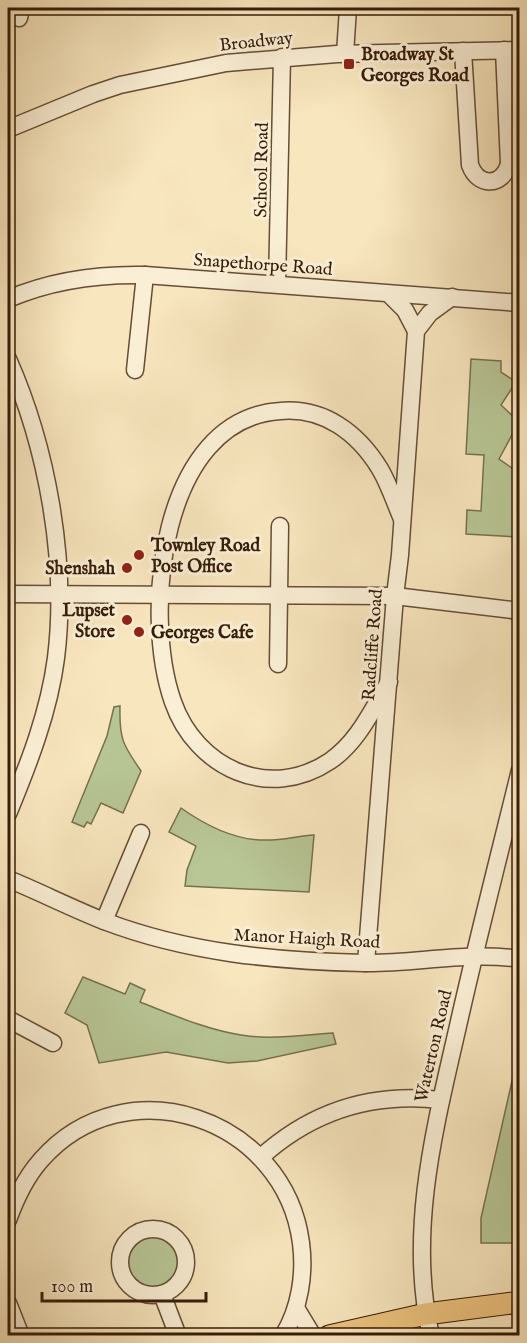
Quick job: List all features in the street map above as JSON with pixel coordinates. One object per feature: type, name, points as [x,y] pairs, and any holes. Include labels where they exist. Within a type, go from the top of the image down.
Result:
[{"type":"main road","points":[[329,1335],[426,1314],[519,1302]]},
{"type":"street","points":[[345,54],[348,8]]},
{"type":"street","points":[[463,51],[470,165],[477,177],[489,182],[497,181],[503,176],[509,164],[512,50]]},
{"type":"street","name":"Broadway","points":[[8,129],[120,85],[226,63],[345,54],[512,50]]},
{"type":"street","name":"School Road","points":[[278,284],[282,57]]},
{"type":"street","name":"Snapethorpe Road","points":[[8,299],[54,282],[118,274],[519,303]]},
{"type":"street","points":[[135,370],[145,275]]},
{"type":"street","points":[[388,294],[405,310],[416,331],[430,313],[452,297]]},
{"type":"street","name":"Radcliffe Road","points":[[366,963],[416,331]]},
{"type":"street","points":[[8,359],[38,444],[46,480],[57,556],[58,595],[56,658],[49,693],[39,733],[8,814]]},
{"type":"street","points":[[389,682],[358,735],[331,760],[306,772],[282,779],[267,780],[247,776],[212,758],[185,726],[174,704],[164,663],[160,595],[167,536],[176,506],[188,479],[205,453],[225,431],[245,419],[269,411],[294,410],[316,413],[338,424],[361,444],[381,470],[402,519]]},
{"type":"street","points":[[381,470],[407,460]]},
{"type":"street","points":[[278,664],[280,526]]},
{"type":"street","points":[[8,594],[395,596],[519,611]]},
{"type":"street","points":[[358,735],[384,748]]},
{"type":"street","name":"Waterton Road","points":[[431,1335],[426,1314],[422,1267],[422,1222],[431,1147],[473,958],[519,770]]},
{"type":"street","points":[[104,921],[141,833]]},
{"type":"street","name":"Manor Haigh Road","points":[[8,879],[104,921],[172,942],[217,951],[285,960],[366,963],[473,958],[519,959]]},
{"type":"street","points":[[8,1018],[53,1043]]},
{"type":"street","points":[[261,1157],[291,1132],[344,1107],[382,1099],[441,1100]]},
{"type":"street","points":[[8,1220],[15,1199],[27,1178],[42,1159],[60,1142],[81,1129],[103,1119],[127,1113],[151,1111],[199,1118],[243,1141],[261,1157],[291,1202],[299,1228],[303,1255],[302,1282],[296,1308],[283,1335]]},
{"type":"street","points":[[150,1228],[164,1230],[176,1237],[184,1249],[187,1263],[183,1276],[175,1288],[162,1294],[148,1295],[135,1291],[125,1281],[120,1268],[120,1254],[126,1241],[137,1232],[150,1228]]},
{"type":"street","points":[[162,1294],[178,1335]]},
{"type":"street","points":[[8,1303],[21,1335]]},
{"type":"street","points":[[296,1308],[313,1335]]},
{"type":"green space","points":[[471,359],[501,361],[501,372],[516,382],[501,405],[519,422],[499,459],[519,473],[519,537],[466,534],[467,510],[481,511],[484,455],[466,454]]},
{"type":"green space","points":[[120,706],[123,741],[141,771],[123,813],[101,803],[91,824],[87,822],[84,827],[72,822],[107,736],[114,707]]},
{"type":"green space","points":[[519,770],[519,840],[501,847]]},
{"type":"green space","points":[[181,808],[211,826],[244,838],[273,840],[314,835],[309,892],[185,886],[187,870],[196,846],[169,832]]},
{"type":"green space","points":[[83,977],[125,994],[130,983],[145,990],[140,1002],[215,1029],[263,1037],[333,1033],[336,1044],[257,1061],[228,1063],[166,1052],[99,1063],[87,1025],[65,1013]]},
{"type":"green space","points":[[519,1050],[519,1243],[481,1243],[481,1218]]},
{"type":"green space","points":[[146,1234],[158,1234],[172,1242],[180,1256],[178,1273],[172,1282],[158,1290],[146,1290],[129,1278],[124,1268],[124,1256],[136,1239]]},
{"type":"place","name":"Broadway St Georges Road","points":[[349,64]]},
{"type":"place","name":"Townley Road Post Office","points":[[139,555]]},
{"type":"place","name":"Shenshah","points":[[127,568]]},
{"type":"place","name":"Lupset Store","points":[[127,620]]},
{"type":"place","name":"Georges Cafe","points":[[139,632]]}]
